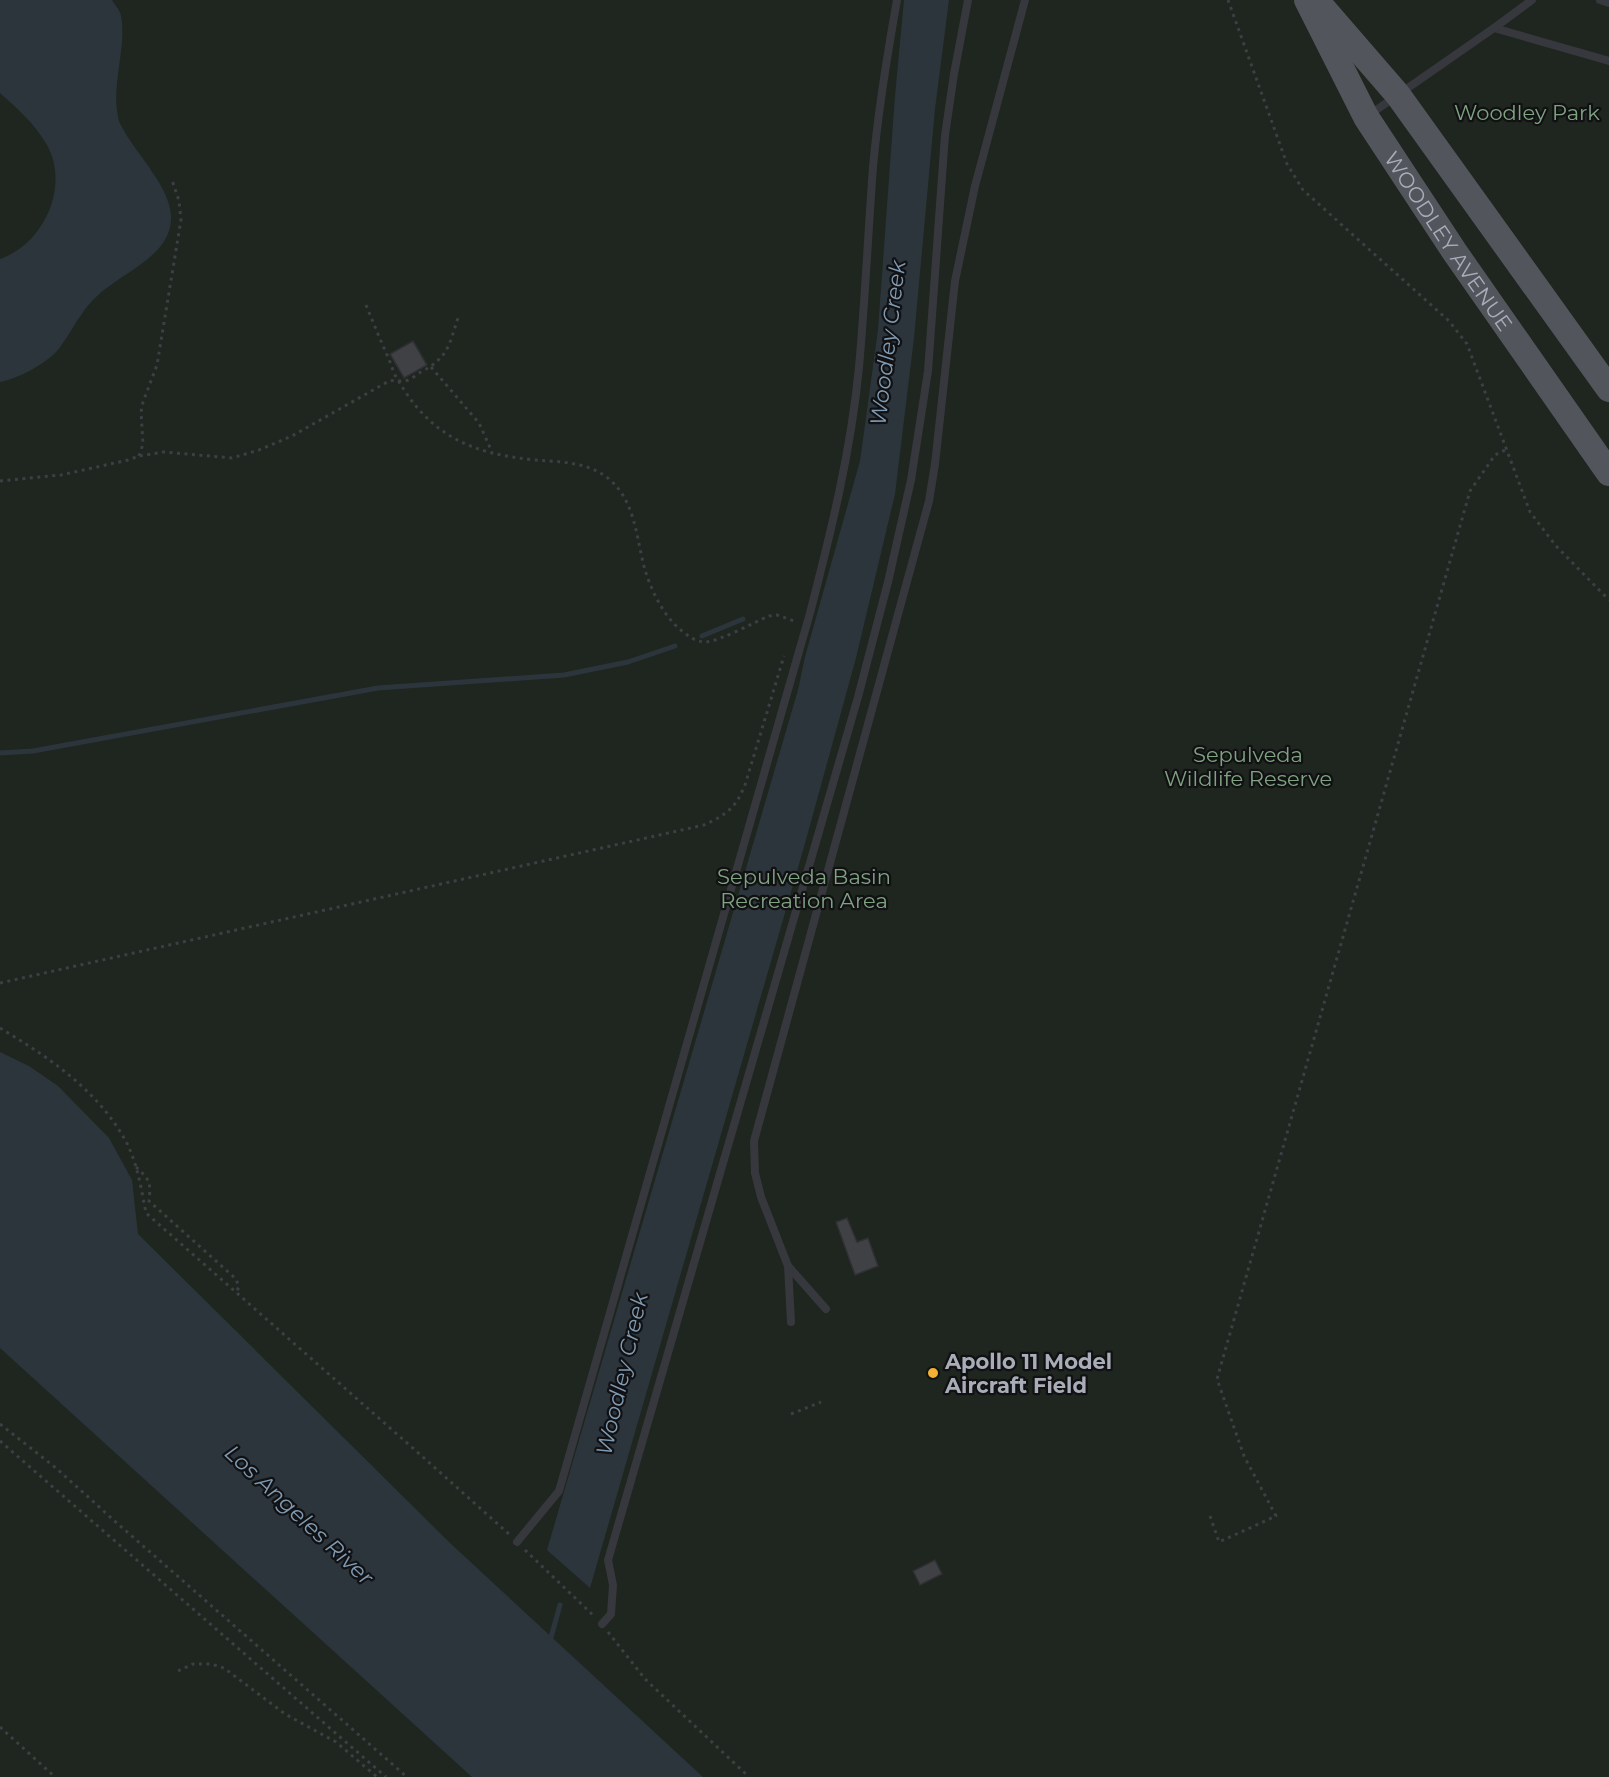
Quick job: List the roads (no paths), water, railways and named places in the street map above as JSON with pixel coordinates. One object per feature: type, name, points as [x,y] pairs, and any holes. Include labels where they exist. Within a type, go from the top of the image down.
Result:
[{"type":"main road","name":"WOODLEY AVENUE","points":[[1307,0],[1366,117],[1454,251],[1609,473]]},
{"type":"main road","name":"WOODLEY AVENUE","points":[[1316,0],[1398,95],[1609,389]]},
{"type":"lane","points":[[517,1542],[559,1491],[825,556],[846,458],[859,369],[874,154],[882,83],[897,0]]},
{"type":"lane","points":[[602,1624],[611,1614],[613,1585],[608,1560],[851,720],[891,571],[911,480],[928,371],[945,135],[968,0]]},
{"type":"lane","points":[[791,1322],[788,1266],[761,1197],[755,1173],[754,1141],[929,501],[955,281],[975,186],[1025,0]]},
{"type":"lane","points":[[1366,117],[1532,0]]},
{"type":"lane","points":[[1600,0],[1609,3]]},
{"type":"lane","points":[[1494,28],[1609,61]]},
{"type":"lane","points":[[788,1266],[826,1309]]},
{"type":"water","points":[[0,0],[112,0],[119,10],[122,28],[116,92],[118,120],[159,183],[169,205],[171,216],[164,242],[154,253],[92,301],[56,352],[30,371],[0,382],[0,259],[29,241],[40,227],[49,212],[56,178],[53,161],[42,137],[26,117],[0,93]]},
{"type":"water","points":[[904,0],[949,0],[935,109],[914,338],[895,494],[856,658],[804,847],[590,1588],[547,1550],[798,690],[805,657],[860,461],[878,330]]},
{"type":"water","name":"Los Angeles River","points":[[0,1052],[29,1066],[58,1086],[109,1138],[132,1180],[138,1234],[450,1543],[703,1777],[472,1777],[0,1348]]},
{"type":"waterway","points":[[702,636],[743,619]]},
{"type":"waterway","points":[[0,753],[33,751],[378,688],[564,675],[628,662],[675,646]]},
{"type":"waterway","name":"Woodley Creek","points":[[550,1641],[560,1605]]},
{"type":"place","name":"Apollo 11 Model Aircraft Field","points":[[933,1373]]},
{"type":"park label","name":"Woodley Park","points":[[1527,112]]},
{"type":"park label","name":"Sepulveda Wildlife Reserve","points":[[1248,766]]},
{"type":"park label","name":"Sepulveda Basin Recreation Area","points":[[804,888]]}]
